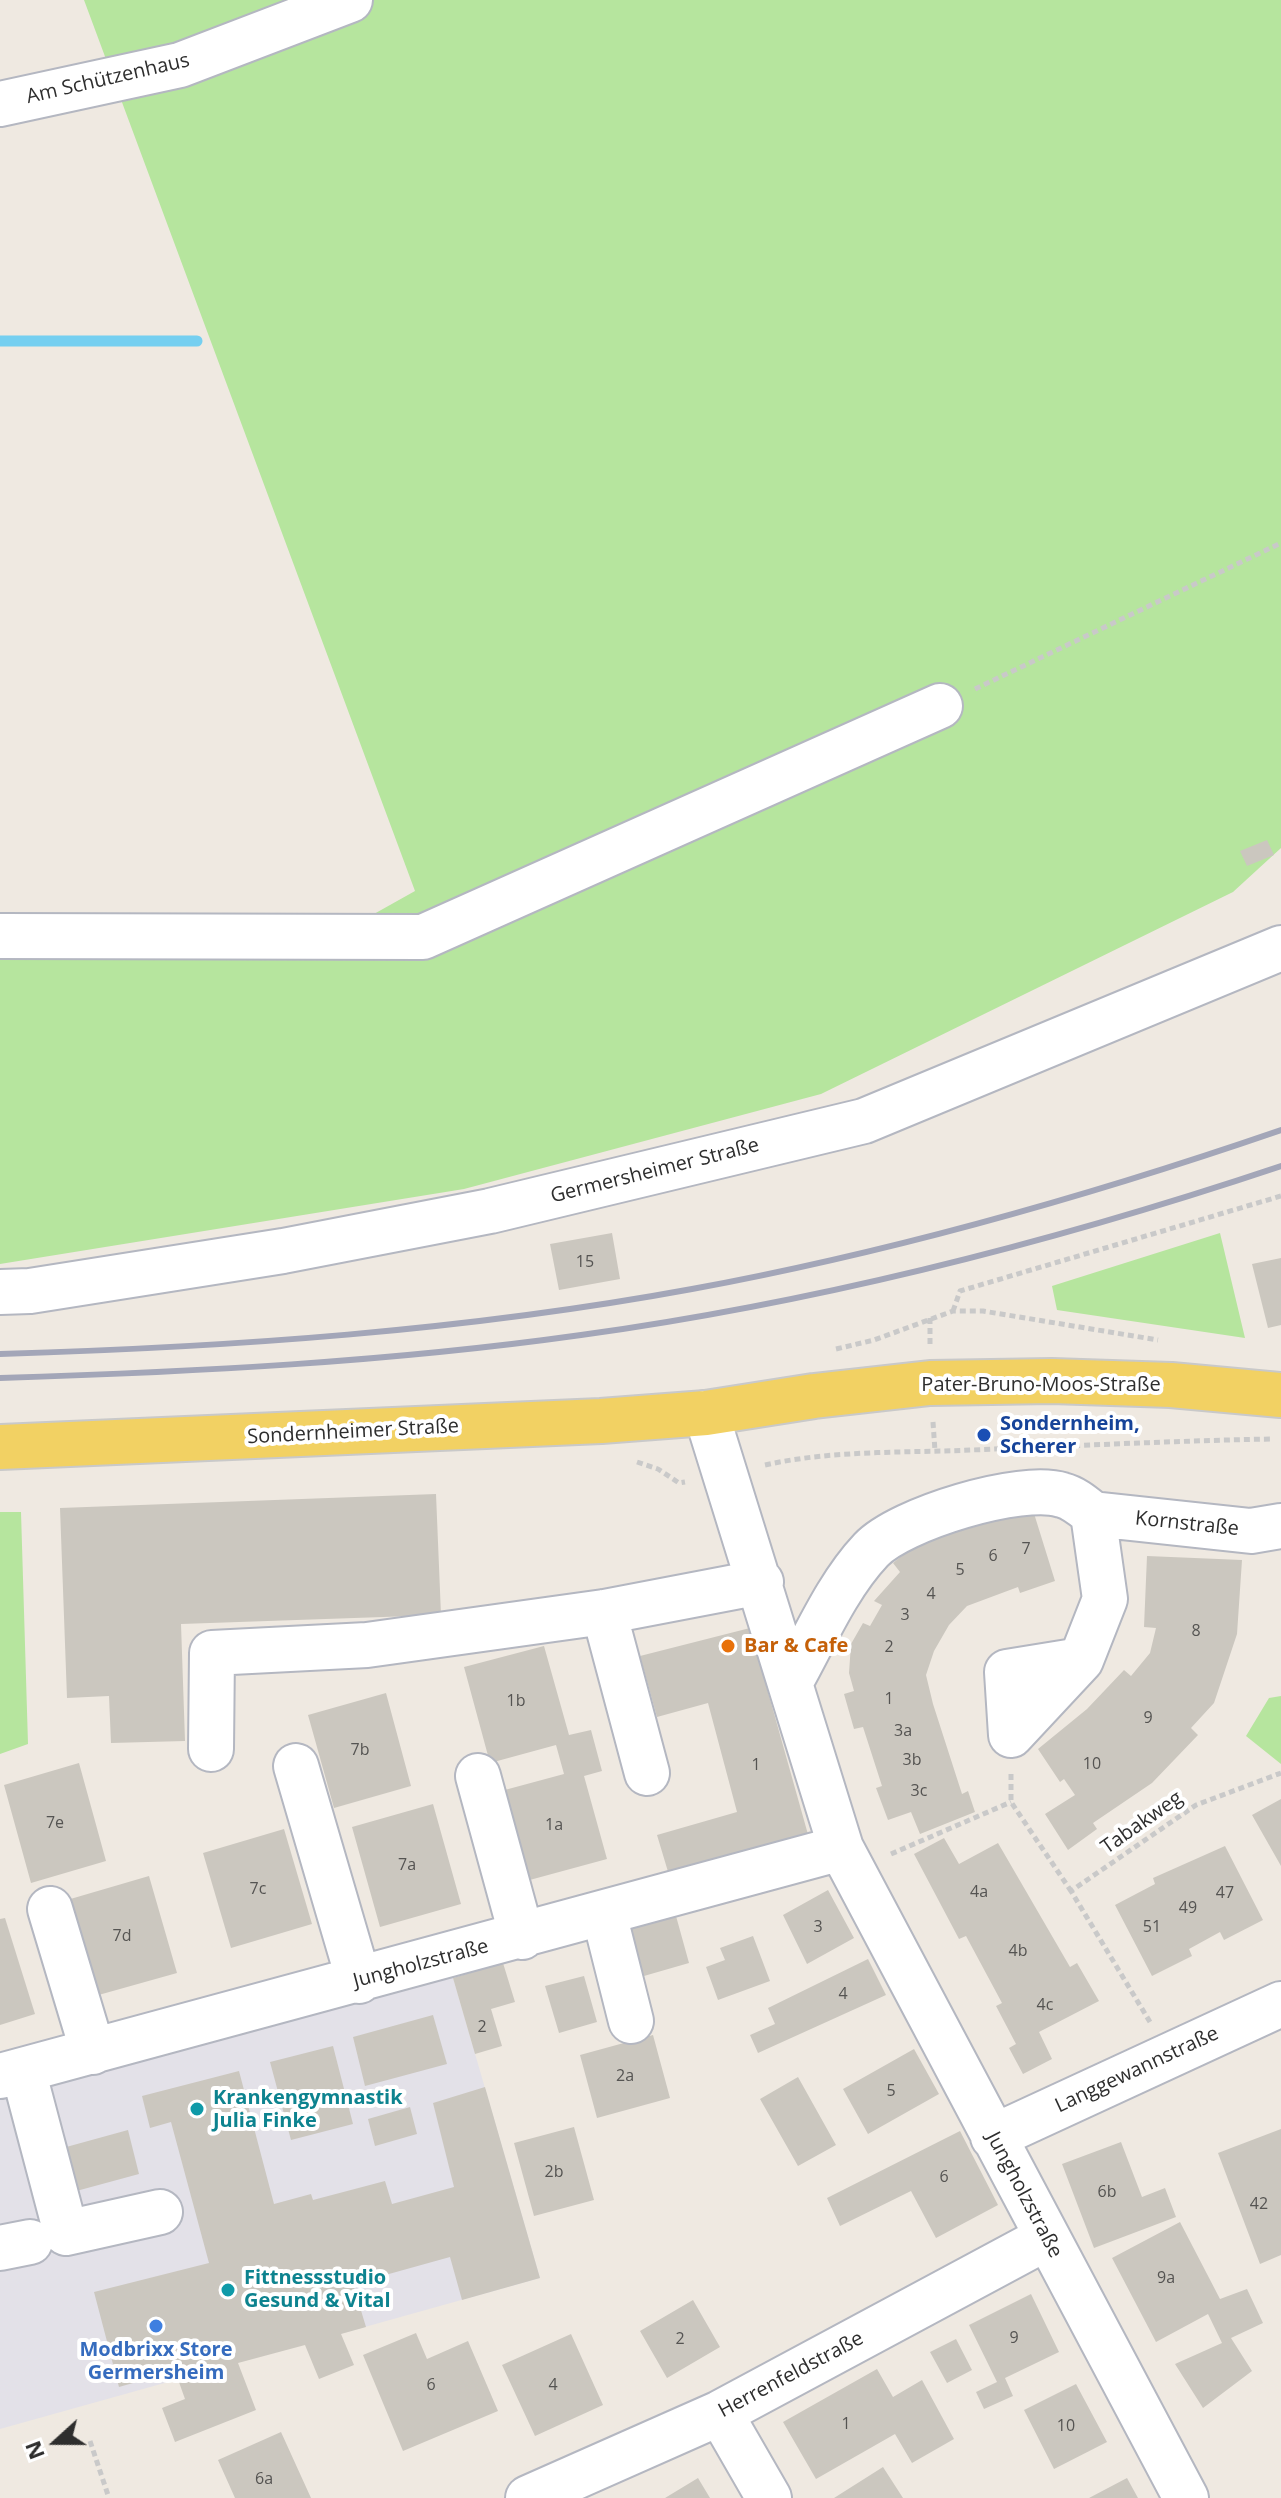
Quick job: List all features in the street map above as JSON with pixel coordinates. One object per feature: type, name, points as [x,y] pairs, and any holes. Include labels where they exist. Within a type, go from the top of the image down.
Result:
[{"type":"main road","name":"Pater-Bruno-Moos-Straße","points":[[706,1413],[814,1396],[930,1383],[1052,1381],[1171,1385],[1281,1395]]},
{"type":"main road","name":"Sondernheimer Straße","points":[[0,1447],[585,1422],[706,1413]]},
{"type":"street","name":"Am Schützenhaus","points":[[0,104],[180,65],[350,0]]},
{"type":"street","points":[[0,936],[423,937],[940,706]]},
{"type":"street","name":"Germersheimer Straße","points":[[0,1292],[30,1291],[283,1251],[475,1214],[864,1121],[1281,948]]},
{"type":"street","name":"Jungholzstraße","points":[[706,1413],[847,1859],[1186,2498]]},
{"type":"street","points":[[791,1681],[855,1570],[871,1549],[892,1533],[964,1507],[1027,1493],[1062,1495],[1093,1514],[1105,1599],[1081,1660],[1007,1672],[1011,1735]]},
{"type":"street","name":"Kornstraße","points":[[1093,1514],[1251,1531],[1281,1526]]},
{"type":"street","points":[[211,1749],[212,1653],[367,1645],[604,1612],[761,1582]]},
{"type":"street","points":[[604,1612],[647,1773]]},
{"type":"street","points":[[296,1766],[359,1981]]},
{"type":"street","points":[[478,1776],[522,1937]]},
{"type":"street","name":"Jungholzstraße","points":[[11,2073],[604,1914],[847,1859]]},
{"type":"street","points":[[50,1909],[93,2052]]},
{"type":"street","points":[[604,1914],[631,2021]]},
{"type":"street","name":"Langgewannstraße","points":[[993,2137],[1281,2004]]},
{"type":"street","points":[[11,2073],[66,2233],[160,2212]]},
{"type":"street","name":"Herrenfeldstraße","points":[[528,2498],[720,2413],[1046,2238]]},
{"type":"street","points":[[720,2413],[769,2498]]},
{"type":"path","points":[[940,706],[1281,543]]},
{"type":"path","points":[[953,1311],[960,1291],[1281,1196]]},
{"type":"path","points":[[1011,1735],[1011,1802],[1071,1891],[1170,2055]]},
{"type":"path","name":"Tabakweg","points":[[1071,1891],[1196,1805],[1281,1773]]},
{"type":"path","points":[[847,1859],[1011,1802]]},
{"type":"path","points":[[90,2441],[109,2498]]},
{"type":"shaded area","points":[[447,1957],[540,2278],[0,2429],[0,2076]]},
{"type":"green space","points":[[84,0],[1281,0],[1281,848],[1233,892],[821,1094],[464,1189],[0,1264],[0,915],[365,919],[415,891]]},
{"type":"green space","points":[[1220,1233],[1245,1338],[1057,1310],[1052,1286]]},
{"type":"green space","points":[[0,1512],[21,1512],[28,1744],[0,1754]]},
{"type":"green space","points":[[1281,1696],[1281,1764],[1246,1736],[1269,1698]]},
{"type":"building","points":[[1267,840],[1274,855],[1247,866],[1240,851]]},
{"type":"building","points":[[612,1233],[620,1279],[559,1290],[550,1244]]},
{"type":"building","points":[[1281,1258],[1281,1325],[1268,1328],[1252,1264]]},
{"type":"building","points":[[436,1494],[441,1615],[181,1624],[185,1741],[111,1743],[109,1696],[67,1698],[60,1508]]},
{"type":"building","points":[[1032,1507],[1055,1581],[1020,1593],[1018,1587],[967,1606],[949,1625],[934,1651],[926,1675],[933,1704],[962,1794],[968,1791],[975,1812],[920,1834],[911,1812],[888,1820],[876,1788],[882,1786],[863,1727],[854,1729],[844,1694],[854,1691],[849,1673],[851,1644],[863,1623],[870,1626],[882,1605],[874,1601],[900,1572],[893,1563],[915,1545]]},
{"type":"building","points":[[1147,1556],[1242,1560],[1237,1634],[1214,1703],[1191,1728],[1198,1735],[1152,1783],[1093,1823],[1097,1829],[1068,1850],[1045,1814],[1075,1795],[1064,1779],[1060,1782],[1038,1749],[1087,1709],[1124,1670],[1131,1676],[1150,1653],[1156,1628],[1144,1627]]},
{"type":"building","points":[[750,1628],[809,1838],[669,1875],[657,1835],[737,1812],[708,1703],[657,1717],[640,1656]]},
{"type":"building","points":[[544,1646],[569,1735],[591,1730],[602,1771],[584,1776],[607,1859],[526,1881],[501,1791],[564,1774],[556,1745],[490,1763],[464,1667]]},
{"type":"building","points":[[386,1693],[411,1786],[334,1808],[308,1715]]},
{"type":"building","points":[[79,1763],[106,1861],[31,1883],[4,1785]]},
{"type":"building","points":[[1281,1799],[1281,1866],[1252,1815]]},
{"type":"building","points":[[433,1804],[461,1904],[380,1927],[352,1827]]},
{"type":"building","points":[[284,1829],[312,1924],[231,1948],[203,1853]]},
{"type":"building","points":[[944,1838],[959,1864],[998,1843],[1070,1967],[1077,1963],[1099,2001],[1039,2032],[1052,2059],[1023,2074],[1009,2048],[1016,2044],[996,2006],[1002,2003],[966,1936],[959,1939],[914,1854]]},
{"type":"building","points":[[1225,1846],[1263,1920],[1224,1940],[1220,1932],[1189,1949],[1192,1956],[1152,1976],[1115,1905],[1155,1884],[1153,1878]]},
{"type":"building","points":[[149,1876],[177,1973],[95,1996],[67,1900]]},
{"type":"building","points":[[828,1890],[854,1938],[807,1964],[783,1915]]},
{"type":"building","points":[[676,1916],[689,1963],[637,1978],[623,1930]]},
{"type":"building","points":[[5,1918],[35,2014],[0,2025],[0,1919]]},
{"type":"building","points":[[753,1936],[770,1981],[718,2000],[706,1967],[725,1960],[720,1948]]},
{"type":"building","points":[[868,1959],[886,1995],[758,2053],[750,2035],[775,2024],[768,2008]]},
{"type":"building","points":[[503,1963],[515,2002],[491,2009],[502,2046],[475,2054],[453,1978]]},
{"type":"building","points":[[584,1976],[597,2022],[559,2033],[545,1986]]},
{"type":"building","points":[[433,2015],[447,2064],[365,2086],[353,2037]]},
{"type":"building","points":[[653,2035],[670,2098],[597,2118],[580,2055]]},
{"type":"building","points":[[333,2046],[353,2124],[291,2140],[270,2062]]},
{"type":"building","points":[[914,2049],[939,2094],[868,2134],[843,2089]]},
{"type":"building","points":[[239,2071],[274,2204],[311,2194],[313,2200],[385,2181],[392,2204],[454,2187],[433,2103],[485,2087],[540,2278],[462,2300],[450,2257],[353,2284],[366,2327],[341,2334],[354,2365],[319,2379],[305,2345],[238,2363],[256,2410],[175,2442],[162,2408],[185,2399],[175,2371],[119,2387],[94,2292],[209,2263],[171,2122],[150,2128],[142,2096]]},
{"type":"building","points":[[798,2077],[836,2145],[798,2166],[760,2099]]},
{"type":"building","points":[[410,2107],[417,2134],[375,2146],[368,2119]]},
{"type":"building","points":[[574,2127],[594,2200],[534,2216],[514,2143]]},
{"type":"building","points":[[1281,2129],[1281,2255],[1260,2264],[1218,2153]]},
{"type":"building","points":[[128,2130],[139,2174],[69,2193],[59,2149]]},
{"type":"building","points":[[960,2131],[998,2205],[936,2238],[911,2191],[840,2226],[827,2198]]},
{"type":"building","points":[[1121,2142],[1142,2197],[1165,2188],[1176,2217],[1094,2248],[1062,2164]]},
{"type":"building","points":[[1180,2222],[1220,2299],[1247,2289],[1263,2323],[1231,2338],[1252,2371],[1203,2408],[1175,2364],[1222,2343],[1208,2314],[1156,2342],[1112,2258]]},
{"type":"building","points":[[1031,2294],[1059,2352],[1005,2378],[1013,2396],[984,2409],[976,2392],[997,2382],[969,2325]]},
{"type":"building","points":[[693,2300],[720,2347],[667,2378],[640,2331]]},
{"type":"building","points":[[416,2333],[427,2359],[468,2341],[498,2411],[403,2451],[363,2355]]},
{"type":"building","points":[[571,2334],[603,2405],[535,2436],[502,2365]]},
{"type":"building","points":[[956,2339],[972,2370],[947,2383],[930,2352]]},
{"type":"building","points":[[877,2369],[893,2397],[922,2380],[954,2439],[912,2463],[895,2434],[816,2479],[783,2422]]},
{"type":"building","points":[[1076,2384],[1107,2442],[1054,2469],[1024,2410]]},
{"type":"building","points":[[281,2432],[311,2498],[235,2498],[218,2460]]},
{"type":"building","points":[[883,2467],[903,2498],[834,2498]]},
{"type":"building","points":[[698,2478],[710,2498],[665,2498]]},
{"type":"building","points":[[1127,2478],[1138,2498],[1089,2498]]},
{"type":"waterway","points":[[0,341],[197,341]]},
{"type":"railway","points":[[0,1354],[174,1347],[348,1335],[520,1316],[692,1289],[916,1240],[1063,1200],[1281,1130]]},
{"type":"railway","points":[[0,1378],[146,1373],[364,1359],[509,1344],[670,1321],[935,1267],[1109,1220],[1281,1166]]},
{"type":"place","name":"Sondernheim, Scherer","points":[[984,1435]]},
{"type":"place","name":"Bar & Cafe","points":[[728,1646]]},
{"type":"place","name":"Krankengymnastik Julia Finke","points":[[197,2109]]},
{"type":"place","name":"Fittnessstudio Gesund & Vital","points":[[228,2290]]},
{"type":"place","name":"Modbrixx Store Germersheim","points":[[156,2326]]}]
